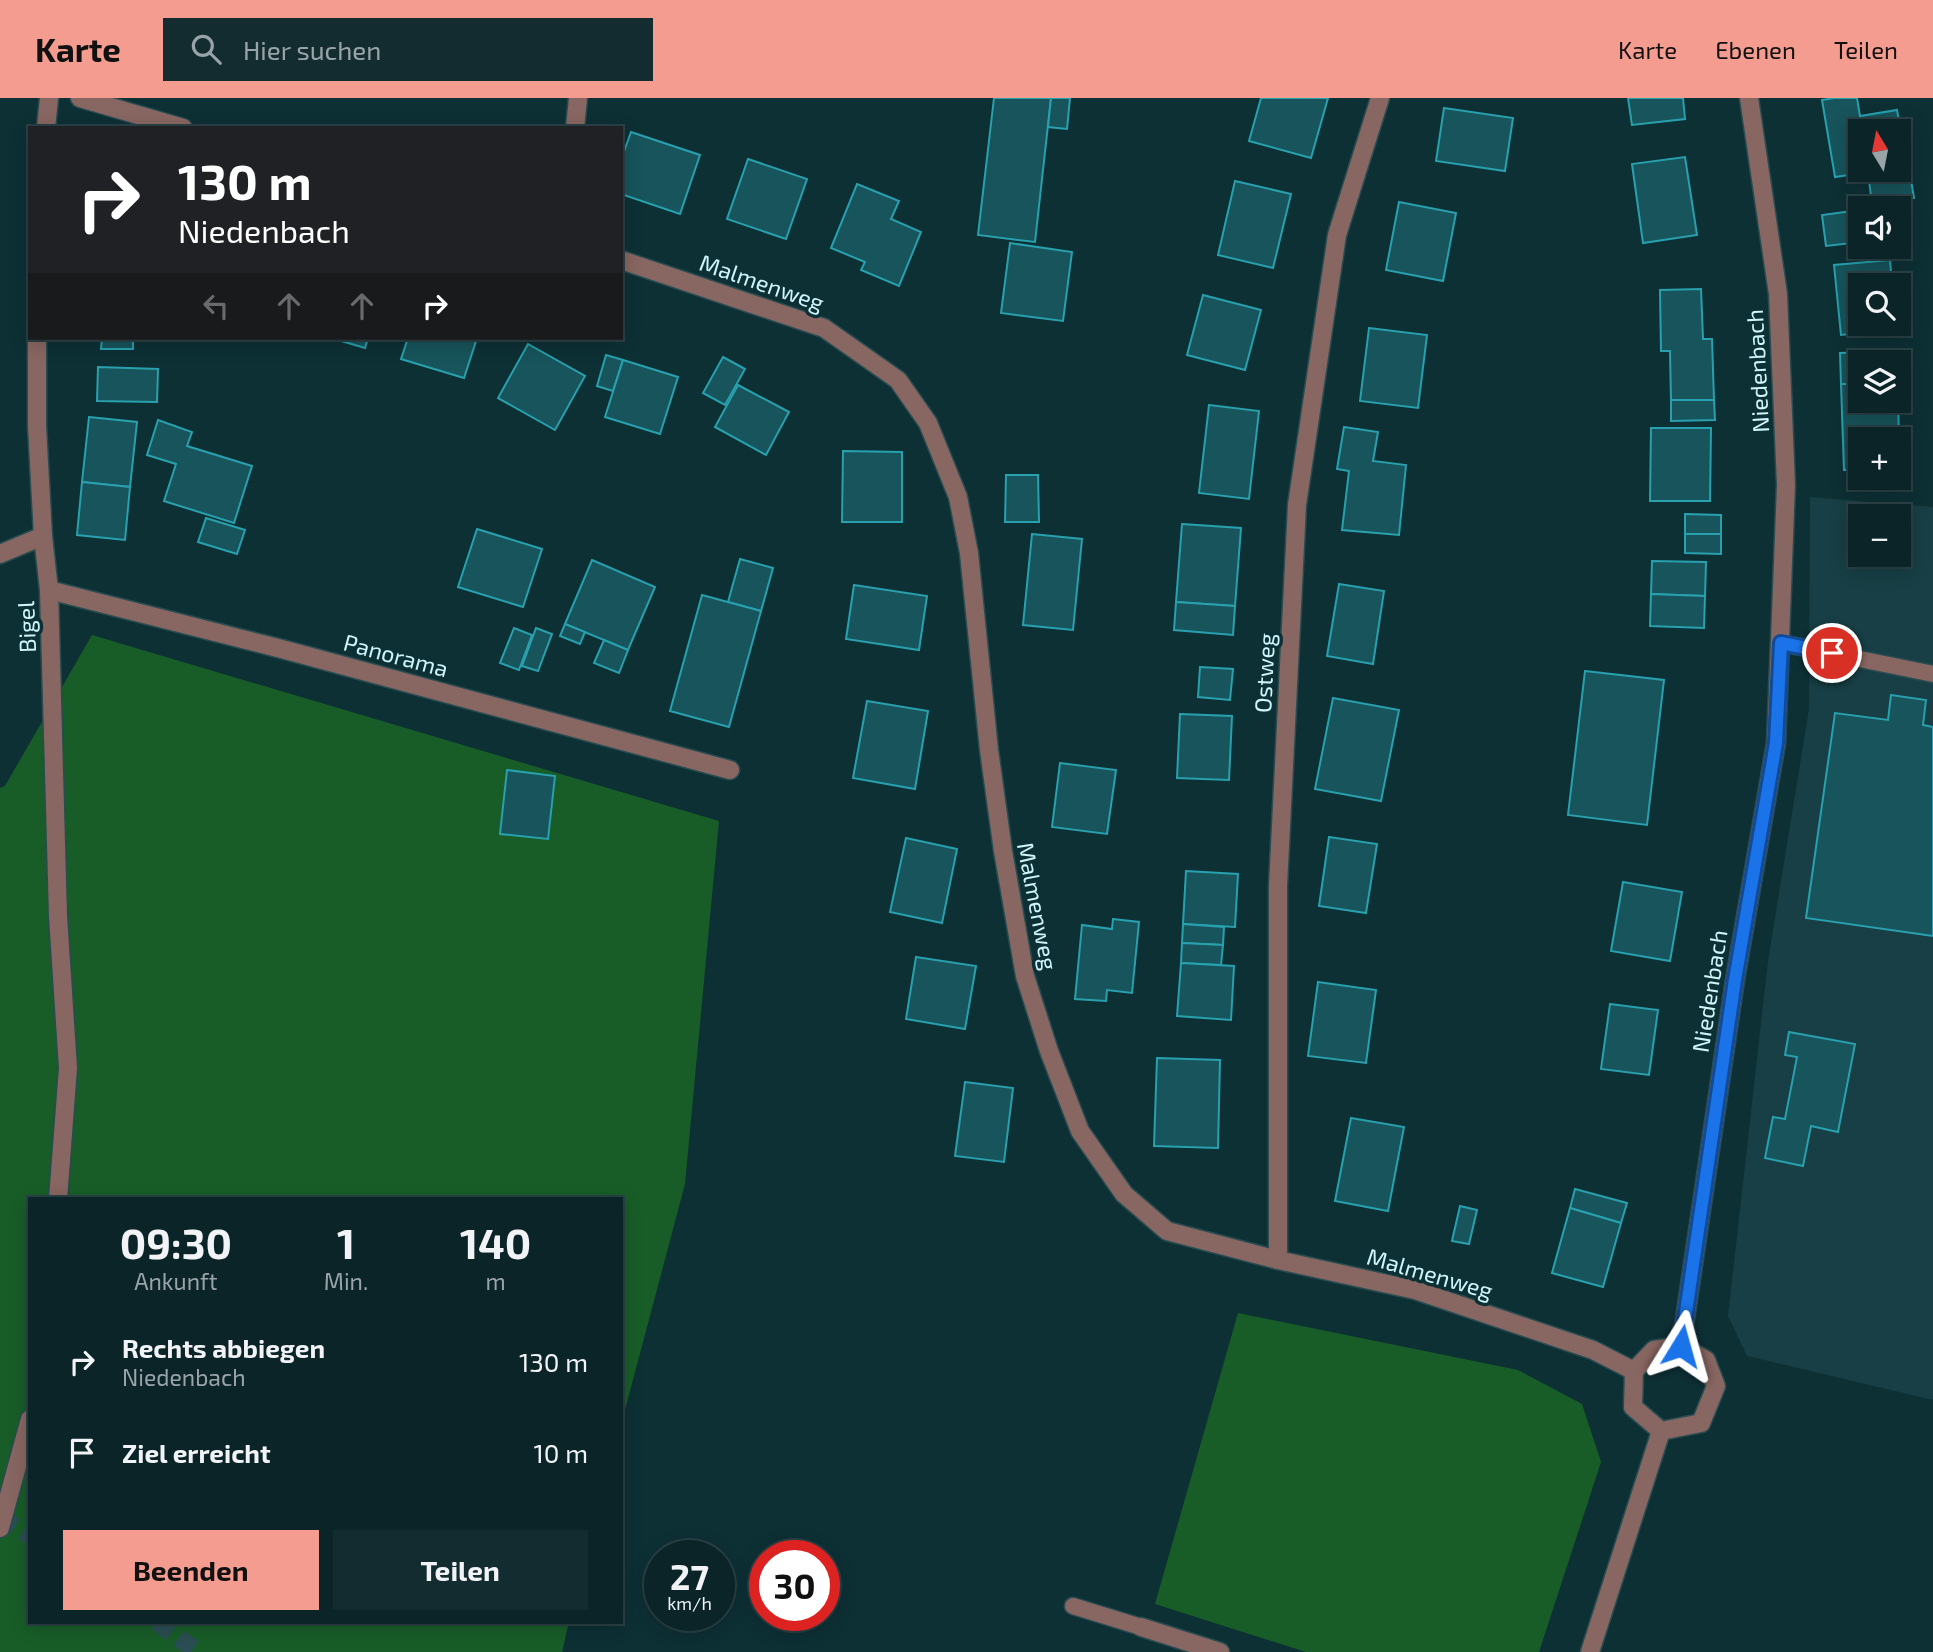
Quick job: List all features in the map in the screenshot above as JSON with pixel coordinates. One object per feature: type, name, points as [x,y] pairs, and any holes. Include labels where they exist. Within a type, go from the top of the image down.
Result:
[{"type":"street","points":[[46,126],[49,98]]},
{"type":"street","points":[[80,98],[176,126]]},
{"type":"street","points":[[575,126],[578,98]]},
{"type":"street","name":"Ostweg","points":[[1278,1260],[1278,886],[1297,505],[1337,235],[1381,98]]},
{"type":"street","name":"Niedenbach","points":[[1681,1346],[1735,980],[1776,743],[1786,485],[1778,294],[1749,98]]},
{"type":"street","name":"Malmenweg","points":[[623,261],[824,328],[898,380],[928,423],[958,497],[969,553],[989,750],[1025,976],[1049,1051],[1080,1131],[1124,1194],[1167,1231],[1278,1260],[1415,1290],[1593,1350],[1634,1371]]},
{"type":"street","name":"Bigel","points":[[37,340],[37,426],[49,590],[58,915],[68,1068],[58,1197]]},
{"type":"street","points":[[0,554],[43,536]]},
{"type":"street","name":"Panorama","points":[[49,590],[730,770]]},
{"type":"street","points":[[1681,1346],[1706,1360],[1716,1386],[1700,1423],[1661,1431],[1633,1407],[1634,1371],[1654,1350],[1681,1346]]},
{"type":"street","points":[[0,1528],[28,1426]]},
{"type":"street","points":[[1590,1652],[1661,1431]]},
{"type":"street","points":[[1141,1627],[1220,1652]]},
{"type":"lane","points":[[1781,643],[1933,674]]},
{"type":"lane","points":[[1073,1606],[1141,1627]]},
{"type":"shaded area","points":[[1810,497],[1896,504],[1848,504],[1848,567],[1911,567],[1911,505],[1933,507],[1933,1400],[1747,1356],[1728,1316],[1768,961],[1809,709]]},
{"type":"green space","points":[[92,635],[719,821],[685,1184],[623,1417],[623,1197],[28,1197],[28,1624],[569,1624],[562,1652],[0,1652],[0,788],[5,786]]},
{"type":"green space","points":[[1238,1313],[1518,1370],[1582,1404],[1601,1462],[1539,1652],[1306,1652],[1155,1604]]},
{"type":"building","points":[[994,98],[1051,98],[1035,242],[978,235]]},
{"type":"building","points":[[1051,98],[1070,98],[1067,129],[1048,127]]},
{"type":"building","points":[[1261,98],[1328,98],[1311,158],[1249,141]]},
{"type":"building","points":[[1628,98],[1683,98],[1685,119],[1632,125]]},
{"type":"building","points":[[1857,98],[1860,116],[1897,110],[1899,119],[1848,119],[1848,175],[1835,177],[1822,100]]},
{"type":"building","points":[[1444,108],[1513,118],[1505,171],[1436,161]]},
{"type":"building","points":[[631,132],[700,155],[680,214],[623,195],[623,154]]},
{"type":"building","points":[[1685,157],[1697,235],[1643,243],[1632,164]]},
{"type":"building","points":[[748,159],[807,179],[786,239],[727,219]]},
{"type":"building","points":[[1911,180],[1914,198],[1871,196],[1869,182]]},
{"type":"building","points":[[1235,181],[1291,194],[1273,268],[1218,255]]},
{"type":"building","points":[[857,184],[899,201],[891,219],[921,232],[899,286],[861,270],[865,262],[831,248]]},
{"type":"building","points":[[1399,202],[1456,213],[1443,281],[1386,270]]},
{"type":"building","points":[[1848,212],[1848,243],[1826,246],[1822,215]]},
{"type":"building","points":[[1010,243],[1072,252],[1063,321],[1001,313]]},
{"type":"building","points":[[1890,260],[1891,273],[1848,273],[1848,334],[1841,335],[1834,265]]},
{"type":"building","points":[[1701,289],[1703,339],[1712,339],[1714,400],[1671,400],[1670,351],[1661,351],[1660,290]]},
{"type":"building","points":[[1203,295],[1261,310],[1245,370],[1187,355]]},
{"type":"building","points":[[1369,328],[1427,335],[1418,408],[1360,401]]},
{"type":"building","points":[[102,340],[133,340],[133,349],[101,349]]},
{"type":"building","points":[[338,340],[367,340],[365,348]]},
{"type":"building","points":[[407,340],[476,340],[464,378],[401,359]]},
{"type":"building","points":[[528,344],[585,376],[555,430],[498,398]]},
{"type":"building","points":[[1840,353],[1848,353],[1848,384],[1841,384]]},
{"type":"building","points":[[606,355],[623,360],[613,391],[597,386]]},
{"type":"building","points":[[723,357],[745,369],[725,405],[703,393]]},
{"type":"building","points":[[623,360],[678,377],[660,434],[605,417]]},
{"type":"building","points":[[98,367],[158,369],[157,402],[97,401]]},
{"type":"building","points":[[1841,384],[1848,384],[1848,413],[1898,413],[1899,427],[1848,427],[1848,470],[1844,470]]},
{"type":"building","points":[[738,385],[789,412],[766,455],[715,427]]},
{"type":"building","points":[[1671,400],[1714,400],[1715,420],[1671,421]]},
{"type":"building","points":[[1209,405],[1259,411],[1249,499],[1199,493]]},
{"type":"building","points":[[89,417],[137,422],[130,487],[82,482]]},
{"type":"building","points":[[158,420],[192,432],[187,446],[252,466],[234,523],[164,501],[176,464],[147,455]]},
{"type":"building","points":[[1344,427],[1378,432],[1373,461],[1406,465],[1399,535],[1342,530],[1349,471],[1337,469]]},
{"type":"building","points":[[1651,428],[1711,428],[1710,501],[1650,501]]},
{"type":"building","points":[[843,451],[902,452],[902,522],[842,522]]},
{"type":"building","points":[[1006,475],[1038,475],[1039,522],[1005,522]]},
{"type":"building","points":[[82,482],[130,487],[125,540],[77,535]]},
{"type":"building","points":[[1685,514],[1721,515],[1721,534],[1685,534]]},
{"type":"building","points":[[206,518],[245,530],[237,554],[198,542]]},
{"type":"building","points":[[1182,524],[1241,528],[1235,606],[1176,602]]},
{"type":"building","points":[[477,529],[542,549],[523,607],[458,587]]},
{"type":"building","points":[[1032,534],[1082,539],[1073,630],[1023,625]]},
{"type":"building","points":[[1685,534],[1721,534],[1721,554],[1685,553]]},
{"type":"building","points":[[740,559],[773,568],[761,611],[728,602]]},
{"type":"building","points":[[592,560],[655,587],[628,650],[565,624]]},
{"type":"building","points":[[1652,561],[1706,562],[1705,596],[1651,594]]},
{"type":"building","points":[[1339,584],[1384,591],[1373,664],[1327,656]]},
{"type":"building","points":[[854,585],[927,596],[919,650],[846,639]]},
{"type":"building","points":[[1651,594],[1705,596],[1704,628],[1650,626]]},
{"type":"building","points":[[702,595],[761,611],[729,727],[670,711]]},
{"type":"building","points":[[1176,602],[1235,606],[1233,635],[1174,630]]},
{"type":"building","points":[[565,624],[585,632],[580,644],[560,636]]},
{"type":"building","points":[[514,628],[532,635],[519,670],[500,663]]},
{"type":"building","points":[[536,628],[552,634],[538,671],[522,666]]},
{"type":"building","points":[[604,640],[628,650],[619,673],[594,663]]},
{"type":"building","points":[[1200,667],[1233,669],[1230,700],[1198,697]]},
{"type":"building","points":[[1585,671],[1664,680],[1647,825],[1568,815]]},
{"type":"building","points":[[1891,695],[1926,700],[1923,725],[1933,727],[1933,936],[1806,918],[1835,713],[1888,720]]},
{"type":"building","points":[[1333,698],[1399,710],[1381,801],[1315,789]]},
{"type":"building","points":[[867,701],[928,711],[915,789],[853,778]]},
{"type":"building","points":[[1180,714],[1232,716],[1229,780],[1177,778]]},
{"type":"building","points":[[1060,763],[1116,770],[1107,834],[1052,827]]},
{"type":"building","points":[[507,770],[555,776],[548,839],[500,834]]},
{"type":"building","points":[[1329,837],[1377,844],[1366,913],[1319,906]]},
{"type":"building","points":[[906,838],[957,849],[942,923],[890,912]]},
{"type":"building","points":[[1186,871],[1238,874],[1235,927],[1183,924]]},
{"type":"building","points":[[1623,882],[1682,892],[1670,961],[1611,951]]},
{"type":"building","points":[[1113,919],[1139,922],[1132,993],[1107,990],[1106,1001],[1075,999],[1082,925],[1112,929]]},
{"type":"building","points":[[1183,924],[1224,927],[1223,945],[1182,943]]},
{"type":"building","points":[[1182,943],[1223,945],[1221,965],[1181,963]]},
{"type":"building","points":[[916,957],[976,966],[965,1029],[906,1019]]},
{"type":"building","points":[[1181,963],[1234,966],[1231,1020],[1177,1016]]},
{"type":"building","points":[[1318,982],[1376,990],[1366,1063],[1308,1056]]},
{"type":"building","points":[[1610,1004],[1658,1010],[1649,1075],[1601,1069]]},
{"type":"building","points":[[1789,1032],[1855,1044],[1838,1132],[1811,1126],[1803,1166],[1765,1158],[1773,1117],[1785,1119],[1797,1057],[1785,1055]]},
{"type":"building","points":[[1157,1058],[1220,1060],[1218,1148],[1154,1146]]},
{"type":"building","points":[[965,1082],[1013,1088],[1004,1162],[955,1156]]},
{"type":"building","points":[[1351,1118],[1404,1127],[1388,1211],[1335,1201]]},
{"type":"building","points":[[1575,1189],[1627,1203],[1621,1223],[1570,1208]]},
{"type":"building","points":[[1460,1206],[1477,1210],[1469,1244],[1452,1241]]},
{"type":"building","points":[[1570,1208],[1621,1223],[1603,1287],[1552,1273]]},
{"type":"tunnel","points":[[0,1517],[28,1535]]},
{"type":"tunnel","points":[[160,1624],[198,1652]]},
{"type":"route","points":[[1681,1346],[1735,980],[1776,743],[1781,643],[1832,653]]}]
